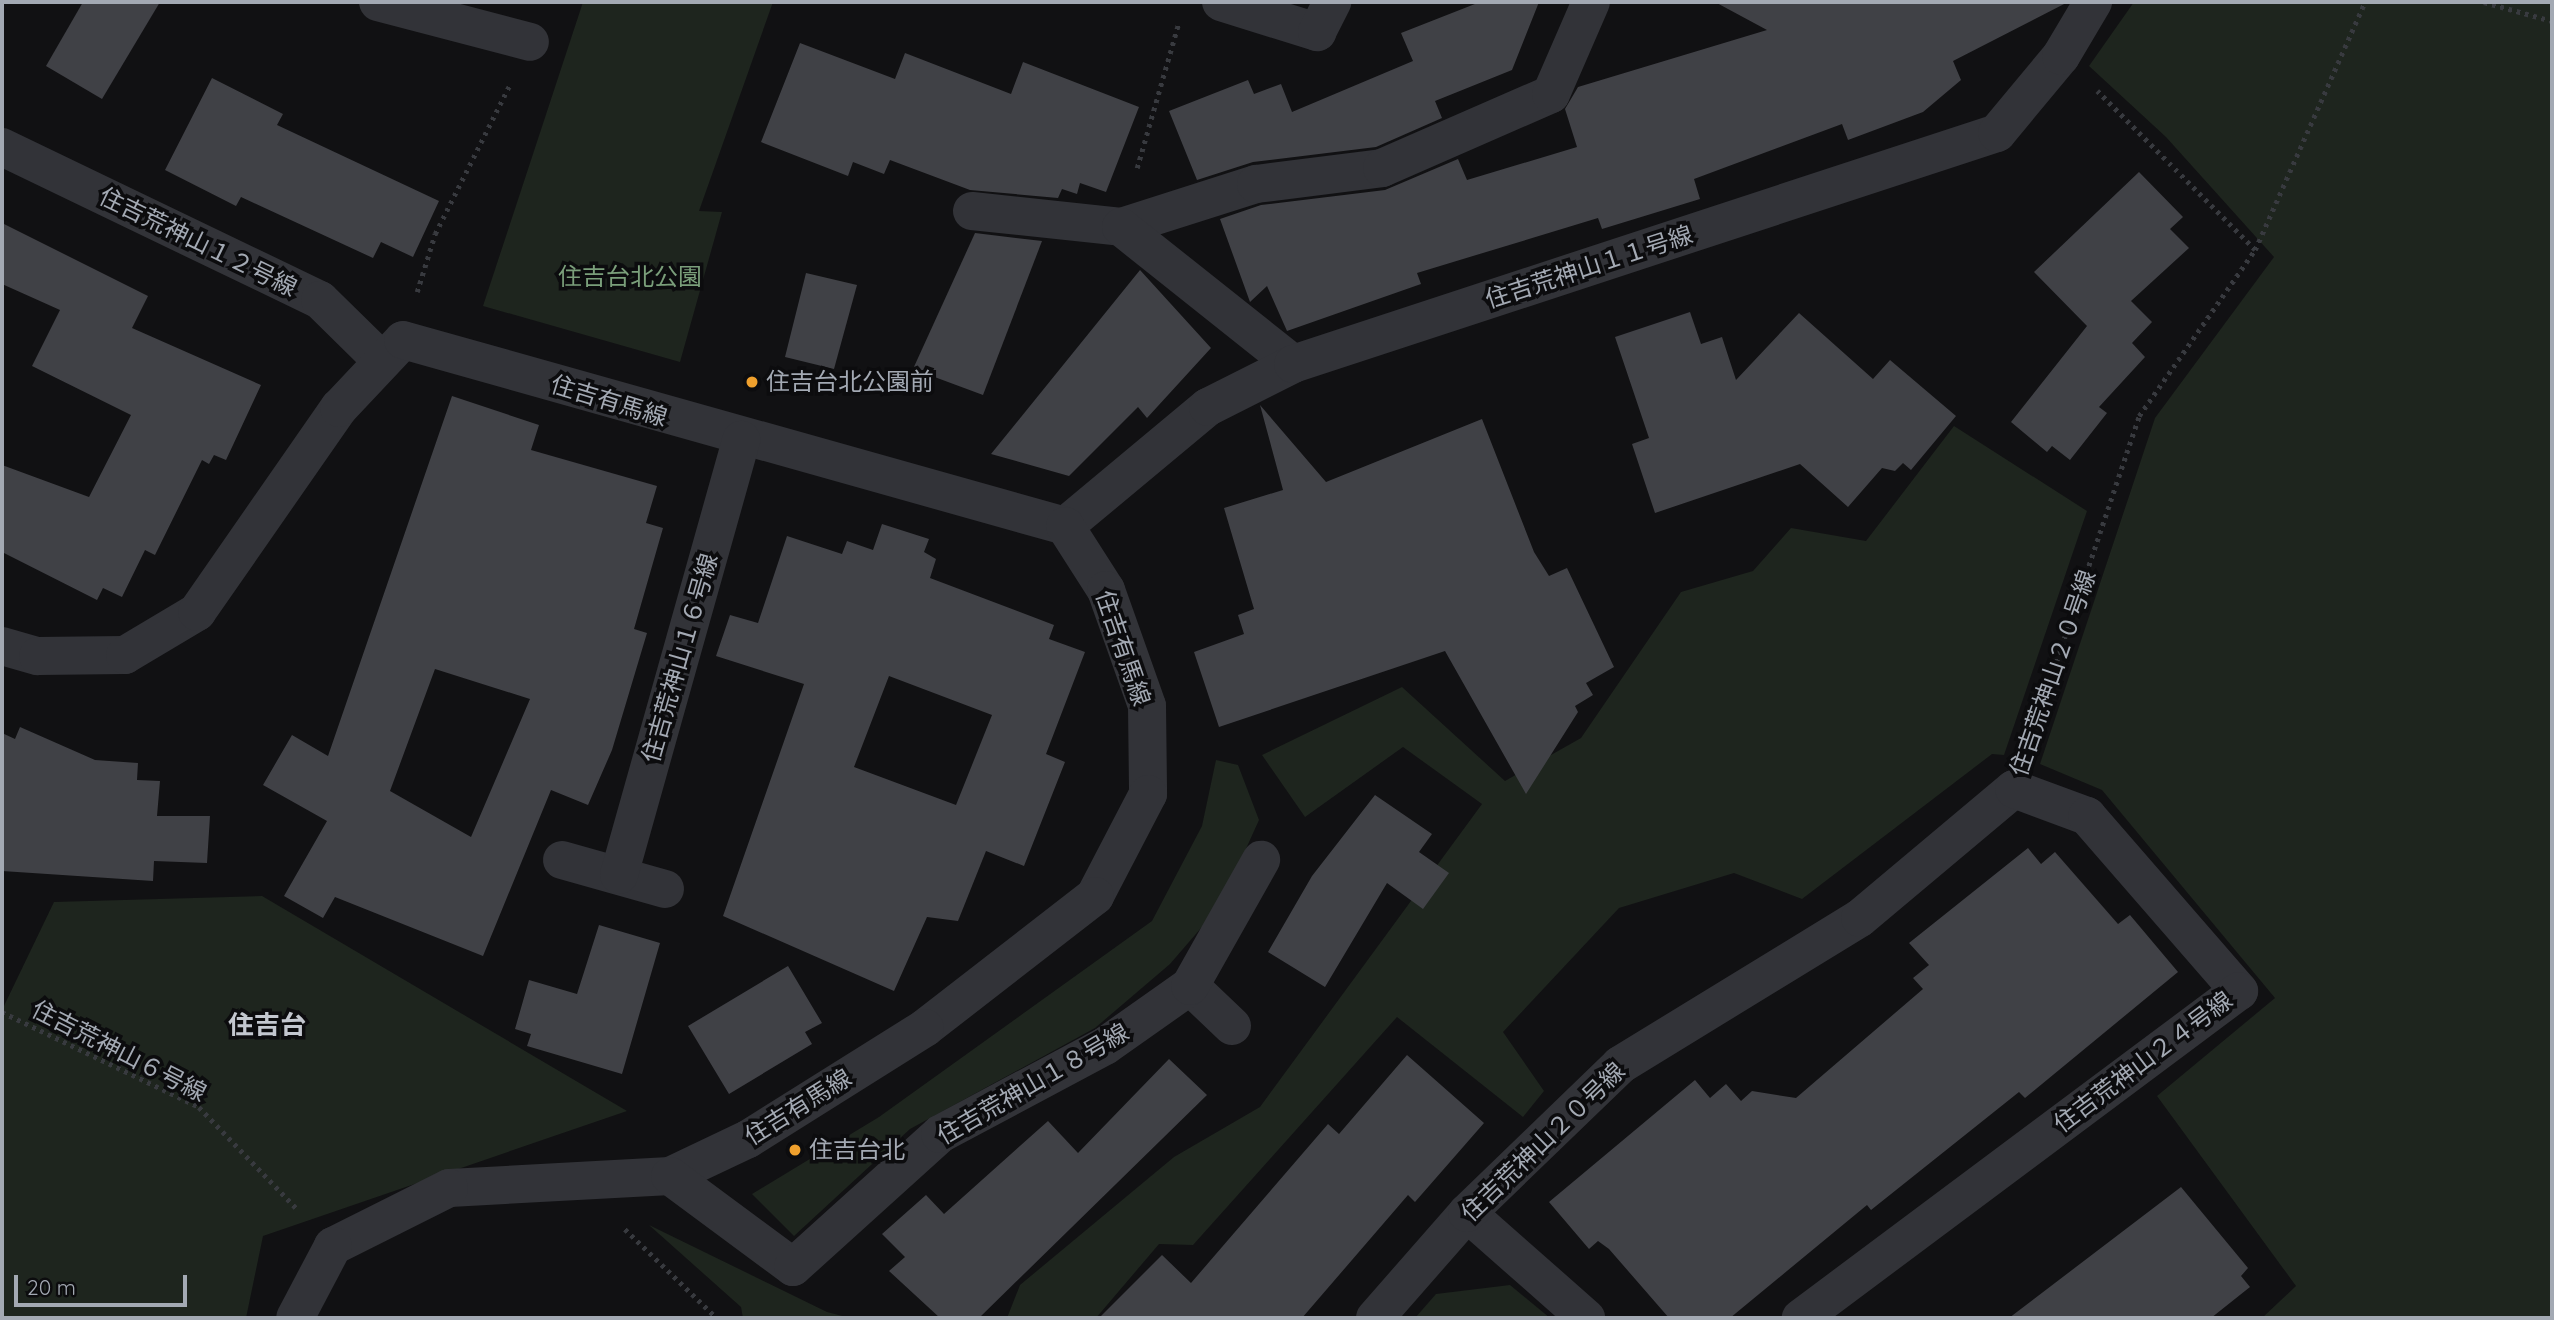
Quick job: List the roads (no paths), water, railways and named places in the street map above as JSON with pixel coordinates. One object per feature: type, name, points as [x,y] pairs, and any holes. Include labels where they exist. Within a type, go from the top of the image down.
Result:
[{"type":"street","points":[[377,2],[530,43]]},
{"type":"street","points":[[1221,2],[1317,32],[1332,2]]},
{"type":"street","points":[[972,211],[1121,227],[1256,184],[1382,168],[1551,94],[1591,2]]},
{"type":"street","name":"住吉荒神山１１号線","points":[[1065,526],[1208,407],[1293,364],[1997,133],[2062,56],[2093,2]]},
{"type":"street","name":"住吉荒神山１２号線","points":[[2,148],[320,300],[391,349]]},
{"type":"street","points":[[1121,227],[1293,364]]},
{"type":"street","points":[[2,646],[38,656],[125,655],[197,612],[391,349]]},
{"type":"street","name":"住吉有馬線","points":[[295,1318],[333,1246],[449,1188],[670,1176],[748,1139],[925,1028],[1095,895],[1148,794],[1147,706],[1106,590],[1065,526],[391,349]]},
{"type":"street","name":"住吉荒神山１６号線","points":[[619,875],[741,440]]},
{"type":"street","name":"住吉荒神山２０号線","points":[[1375,1318],[1467,1213],[1620,1065],[1860,918],[2014,789]]},
{"type":"street","name":"住吉荒神山２４号線","points":[[1801,1318],[2239,991],[2087,816],[2014,789]]},
{"type":"street","points":[[562,860],[666,889]]},
{"type":"street","name":"住吉荒神山１８号線","points":[[670,1176],[793,1267],[940,1134],[1105,1046],[1190,986],[1261,860]]},
{"type":"street","points":[[1190,986],[1232,1026]]},
{"type":"street","points":[[1467,1213],[1586,1318]]},
{"type":"place","name":"住吉台北公園前","points":[[752,382]]},
{"type":"place","name":"住吉台北","points":[[795,1150]]},
{"type":"district","name":"住吉台","points":[[267,1025]]},
{"type":"park label","name":"住吉台北公園","points":[[630,277]]}]
